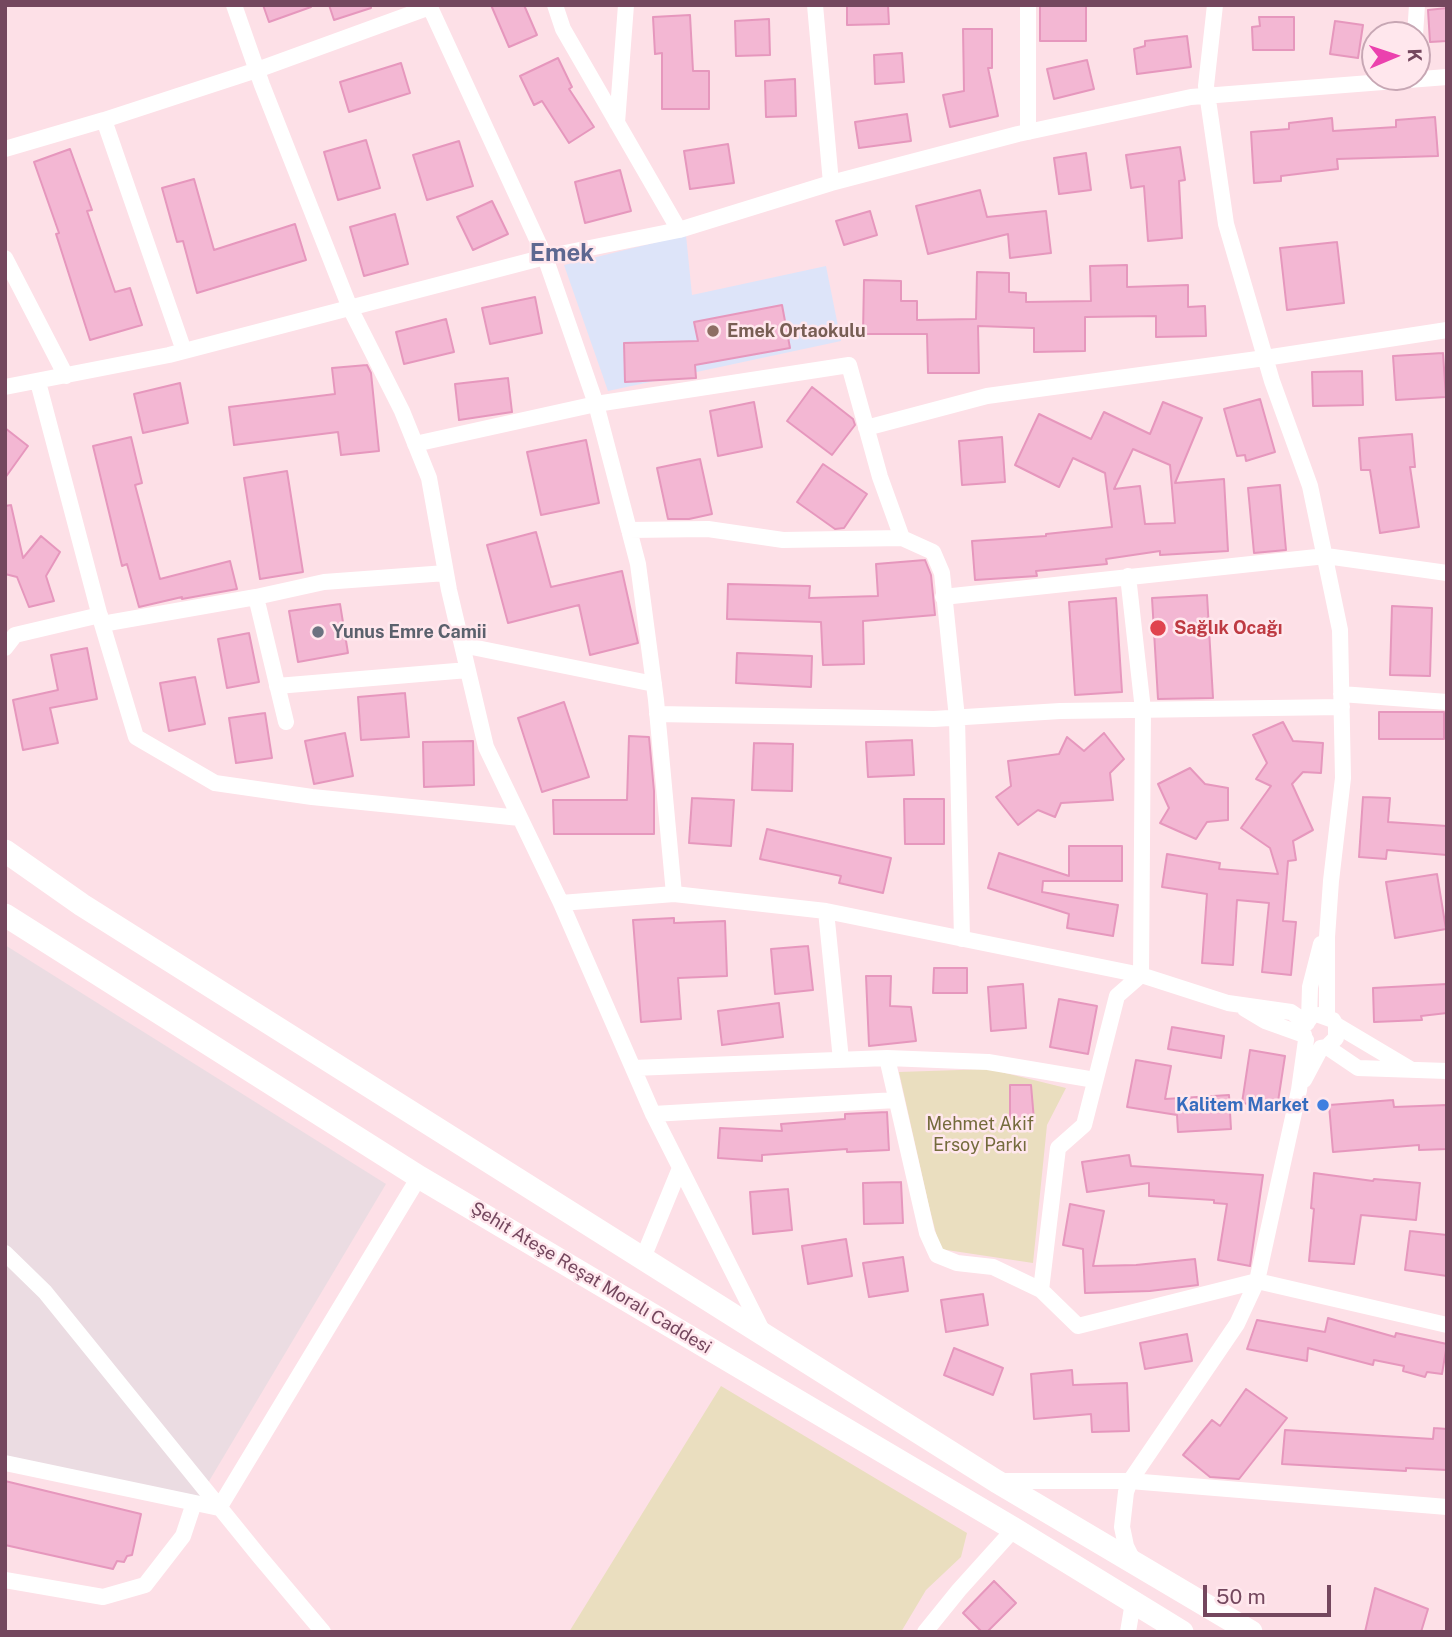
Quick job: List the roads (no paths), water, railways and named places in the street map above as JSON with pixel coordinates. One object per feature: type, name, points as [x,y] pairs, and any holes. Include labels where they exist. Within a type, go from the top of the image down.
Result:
[{"type":"main road","points":[[5,851],[82,905],[996,1481],[1251,1632]]},
{"type":"main road","name":"Şehit Ateşe Reşat Moralı Caddesi","points":[[5,915],[419,1177],[1014,1529],[1182,1632]]},
{"type":"street","points":[[234,5],[349,308],[402,411],[429,478],[446,573],[486,747],[561,903],[653,1114],[764,1334]]},
{"type":"street","points":[[555,5],[563,29],[679,230]]},
{"type":"street","points":[[617,123],[626,5]]},
{"type":"street","points":[[815,5],[831,183]]},
{"type":"street","points":[[1028,5],[1028,132]]},
{"type":"street","points":[[1216,5],[1206,86],[1226,223],[1265,358],[1310,486],[1340,630],[1343,778],[1329,915],[1332,1021],[1336,1038],[1324,1048],[1299,1090]]},
{"type":"street","points":[[5,149],[257,70],[430,6],[545,257],[596,404],[638,564],[654,684],[674,894]]},
{"type":"street","points":[[5,387],[184,351],[545,257],[679,230],[831,183],[1028,132],[1191,97],[1361,83]]},
{"type":"street","points":[[104,120],[184,351]]},
{"type":"street","points":[[5,258],[66,376]]},
{"type":"street","points":[[866,428],[987,396],[1447,330]]},
{"type":"street","points":[[415,444],[596,404],[849,365],[880,477],[902,538]]},
{"type":"street","points":[[38,382],[101,620],[136,737],[215,783],[313,797],[520,818]]},
{"type":"street","points":[[629,530],[708,529],[783,540],[902,538],[933,552],[942,573],[957,718],[962,939]]},
{"type":"street","points":[[943,597],[1326,556],[1447,573]]},
{"type":"street","points":[[5,647],[15,635],[256,597],[324,582],[446,573]]},
{"type":"street","points":[[1041,1290],[1058,1148],[1084,1125],[1117,996],[1141,975],[1143,710],[1128,576]]},
{"type":"street","points":[[256,597],[286,722]]},
{"type":"street","points":[[462,645],[654,684]]},
{"type":"street","points":[[277,686],[468,670]]},
{"type":"street","points":[[657,714],[934,719],[1060,711],[1341,701],[1447,702]]},
{"type":"street","points":[[561,903],[674,894],[826,911],[1141,975],[1232,1004],[1291,1012],[1306,1029],[1314,1047],[1324,1048],[1358,1068],[1447,1071]]},
{"type":"street","points":[[826,911],[841,1060]]},
{"type":"street","points":[[1135,1563],[1126,1546],[1122,1527],[1122,1510],[1130,1481],[1237,1324],[1257,1281],[1299,1090],[1310,987],[1329,915]]},
{"type":"street","points":[[1306,1029],[1314,1016],[1332,1021],[1412,1071]]},
{"type":"street","points":[[633,1068],[887,1058],[988,1062],[1096,1080]]},
{"type":"street","points":[[887,1058],[927,1233],[937,1255],[957,1263],[993,1267],[1041,1290],[1078,1326],[1257,1281],[1447,1325]]},
{"type":"street","points":[[653,1114],[896,1100]]},
{"type":"street","points":[[643,1258],[680,1168]]},
{"type":"street","points":[[219,1508],[419,1177]]},
{"type":"street","points":[[5,1253],[45,1292],[323,1632]]},
{"type":"street","points":[[5,1463],[219,1508]]},
{"type":"street","points":[[996,1481],[1130,1481],[1447,1507]]},
{"type":"street","points":[[5,1580],[103,1597],[145,1586],[183,1535],[194,1503]]},
{"type":"street","points":[[925,1632],[1014,1529]]},
{"type":"street","points":[[1128,1632],[1133,1602]]},
{"type":"place","name":"Emek Ortaokulu","points":[[713,331]]},
{"type":"place","name":"Sağlık Ocağı","points":[[1158,628]]},
{"type":"place","name":"Yunus Emre Camii","points":[[318,632]]},
{"type":"place","name":"Kalitem Market","points":[[1323,1105]]},
{"type":"district","name":"Emek","points":[[562,254]]},
{"type":"park label","name":"Mehmet Akif Ersoy Parkı","points":[[980,1134]]}]
